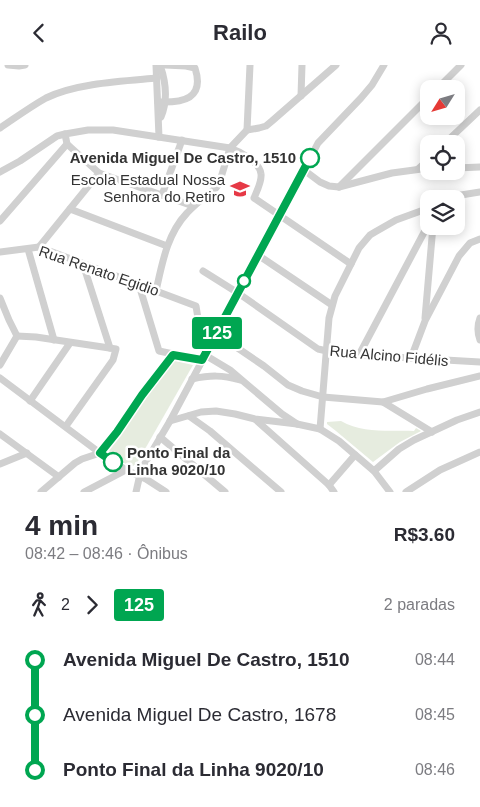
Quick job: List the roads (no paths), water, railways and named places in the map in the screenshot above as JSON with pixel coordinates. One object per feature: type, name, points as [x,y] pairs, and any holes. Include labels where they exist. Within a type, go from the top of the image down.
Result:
[{"type":"street","points":[[8,65],[23,65]]},
{"type":"street","points":[[158,65],[157,78],[162,102]]},
{"type":"street","points":[[158,65],[165,83],[158,137]]},
{"type":"street","points":[[162,102],[186,99],[194,93],[198,86],[198,76],[195,68],[165,65]]},
{"type":"street","points":[[156,291],[163,256],[182,219],[193,206],[219,184],[230,148],[247,130],[250,65]]},
{"type":"street","points":[[301,96],[302,65]]},
{"type":"street","points":[[247,130],[266,126],[336,65]]},
{"type":"street","points":[[446,80],[461,65]]},
{"type":"street","points":[[136,492],[140,473],[217,334],[318,143],[362,98],[383,66]]},
{"type":"street","points":[[0,128],[47,98],[63,92],[115,82],[157,78]]},
{"type":"street","points":[[339,187],[420,106]]},
{"type":"street","points":[[453,135],[480,109]]},
{"type":"street","points":[[0,172],[20,161],[50,140],[65,133],[88,130],[104,130],[230,148],[246,156],[259,168],[261,176],[254,198],[351,265]]},
{"type":"street","points":[[65,133],[67,144],[99,173],[193,206]]},
{"type":"street","points":[[162,195],[182,140]]},
{"type":"street","points":[[0,221],[67,144]]},
{"type":"street","points":[[465,167],[480,167]]},
{"type":"street","points":[[304,170],[320,182],[339,187],[392,173],[418,169]]},
{"type":"street","points":[[39,247],[99,173]]},
{"type":"street","points":[[465,194],[480,192]]},
{"type":"street","points":[[70,209],[167,246]]},
{"type":"street","points":[[320,429],[329,318],[332,305],[360,248],[370,235],[396,220],[420,211]]},
{"type":"street","points":[[359,355],[423,235]]},
{"type":"street","points":[[424,321],[432,235]]},
{"type":"street","points":[[410,359],[424,321],[460,256],[470,243],[480,239]]},
{"type":"street","name":"Rua Renato Egidio","points":[[0,252],[39,247],[196,306],[204,357]]},
{"type":"street","points":[[28,249],[54,340]]},
{"type":"street","points":[[258,255],[332,305]]},
{"type":"street","points":[[66,426],[113,360],[113,349],[83,264]]},
{"type":"street","name":"Rua Alcino Fidélis","points":[[203,271],[238,293],[314,347],[326,351],[410,359],[480,362]]},
{"type":"street","points":[[139,285],[159,351],[173,355],[204,357],[230,370],[297,425]]},
{"type":"street","points":[[0,298],[18,336]]},
{"type":"street","points":[[480,318],[478,334],[480,341]]},
{"type":"street","points":[[217,334],[288,385],[323,397],[383,402],[480,376]]},
{"type":"street","points":[[18,336],[113,349]]},
{"type":"street","points":[[0,365],[18,336]]},
{"type":"street","points":[[30,401],[70,343]]},
{"type":"street","points":[[41,492],[75,463],[100,453],[173,355]]},
{"type":"street","points":[[192,379],[206,375],[218,375],[243,381]]},
{"type":"street","points":[[0,378],[100,453],[126,470],[140,473],[166,492]]},
{"type":"street","points":[[383,402],[432,432]]},
{"type":"street","points":[[170,421],[201,412],[216,411],[320,429],[339,441],[374,471],[390,492]]},
{"type":"street","points":[[374,471],[399,449],[414,440],[480,411]]},
{"type":"street","points":[[189,415],[278,491]]},
{"type":"street","points":[[255,419],[329,485],[334,492]]},
{"type":"street","points":[[0,434],[59,477]]},
{"type":"street","points":[[160,437],[225,492]]},
{"type":"street","points":[[406,492],[440,470],[480,452]]},
{"type":"street","points":[[0,464],[27,453]]},
{"type":"street","points":[[329,485],[355,455]]},
{"type":"street","points":[[84,492],[126,470]]},
{"type":"place","name":"Avenida Miguel De Castro, 1510","points":[[310,158]]},
{"type":"place","name":"Escola Estadual Nossa Senhora do Retiro","points":[[240,189]]},
{"type":"place","name":"Ponto Final da Linha 9020/10","points":[[113,462]]}]
